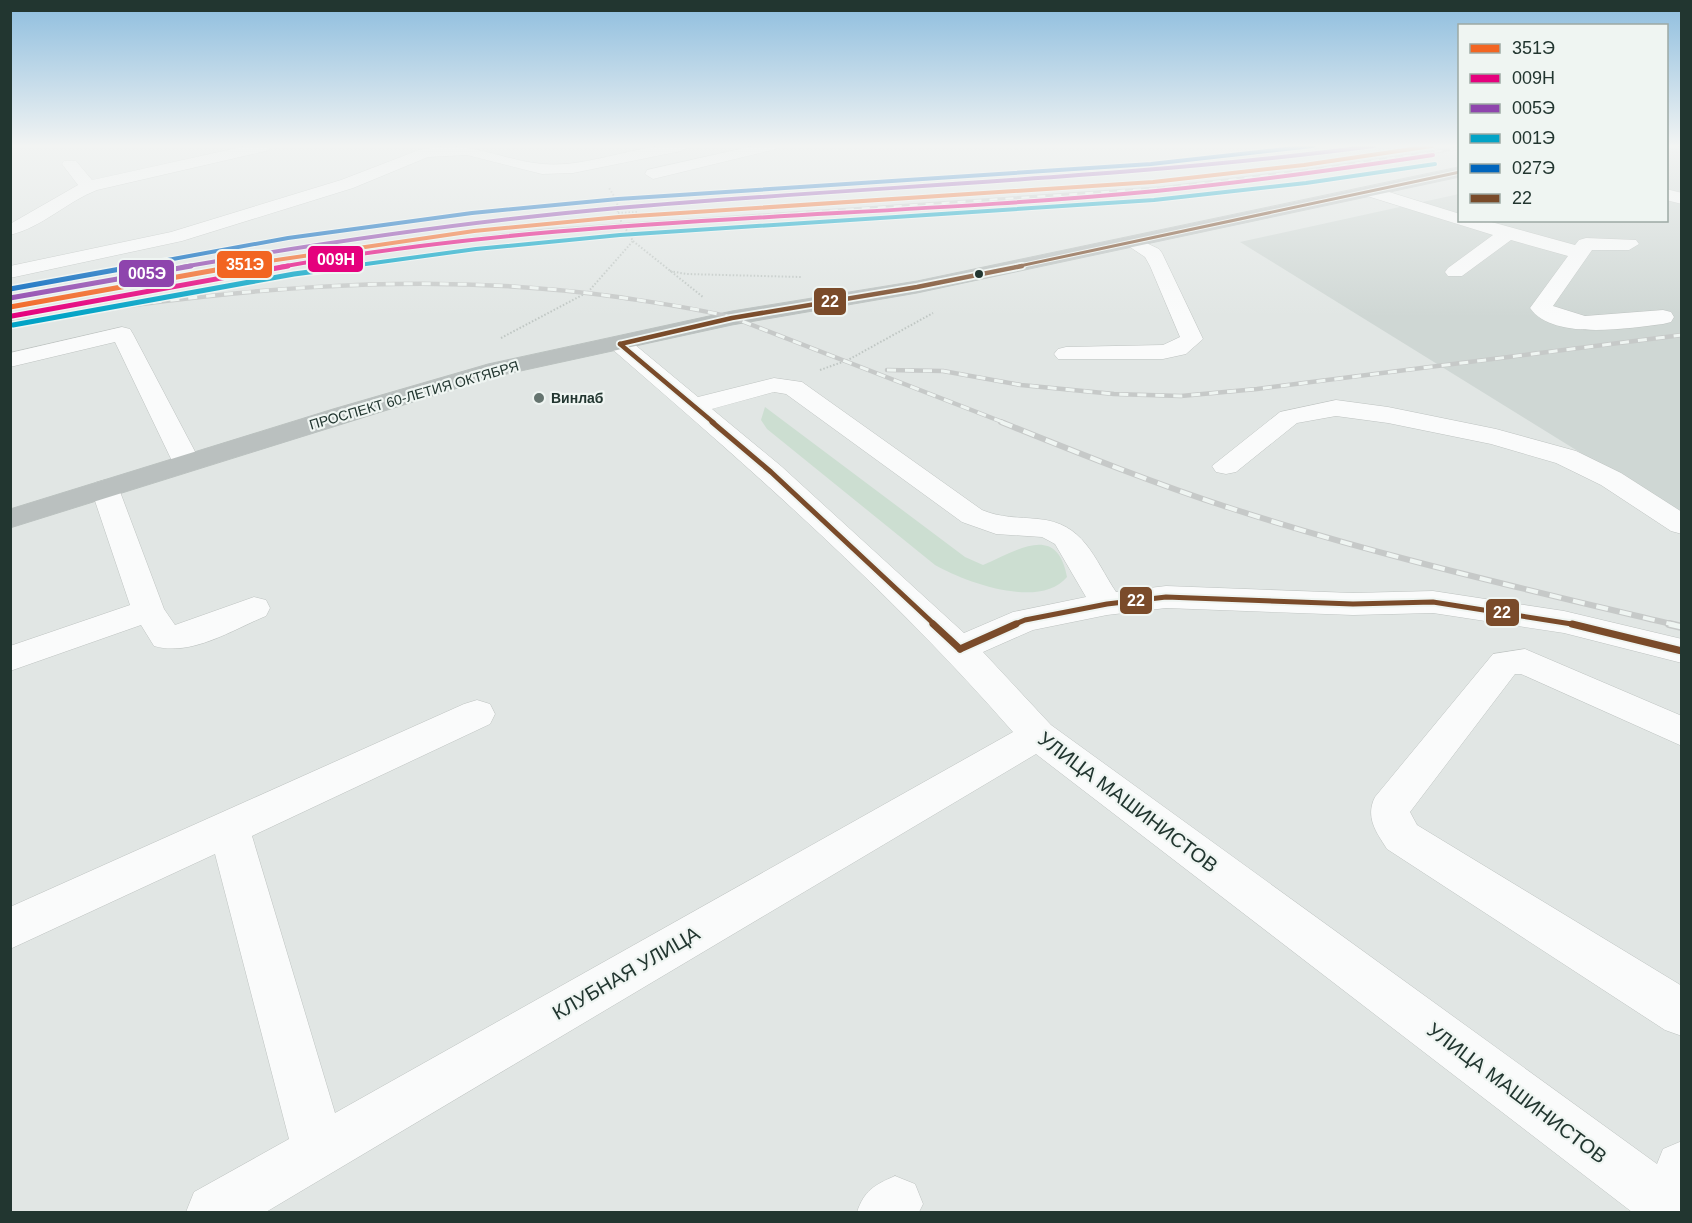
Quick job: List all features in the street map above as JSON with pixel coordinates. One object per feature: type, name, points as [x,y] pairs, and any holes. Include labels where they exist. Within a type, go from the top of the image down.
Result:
[{"type":"highway","name":"ПРОСПЕКТ 60-ЛЕТИЯ ОКТЯБРЯ","points":[[10,519],[488,371],[732,318],[917,287],[1322,203]]},
{"type":"street","points":[[10,230],[38,220],[58,203]]},
{"type":"street","points":[[10,272],[175,237],[285,203]]},
{"type":"street","points":[[1409,203],[1458,219]]},
{"type":"street","points":[[1468,222],[1505,235],[1577,252]]},
{"type":"street","points":[[1455,272],[1505,235]]},
{"type":"street","points":[[1066,354],[1163,352],[1178,349],[1192,339],[1160,266],[1152,253],[1134,243]]},
{"type":"street","points":[[1629,244],[1586,244],[1577,252],[1541,308],[1555,318],[1578,323],[1598,324],[1663,317]]},
{"type":"street","points":[[10,360],[122,334],[187,463]]},
{"type":"street","name":"УЛИЦА МАШИНИСТОВ","points":[[620,344],[771,472],[960,650],[1038,735],[1675,1196]]},
{"type":"street","points":[[694,406],[774,386],[794,387],[972,516],[1001,526],[1043,527],[1057,531],[1066,538],[1107,604]]},
{"type":"street","points":[[1226,466],[1289,417],[1312,411],[1346,410],[1496,437],[1566,457],[1611,479],[1682,525]]},
{"type":"street","points":[[105,489],[148,610],[166,638],[187,636],[254,608]]},
{"type":"street","points":[[960,650],[1025,620],[1107,604],[1166,597],[1353,604],[1433,602],[1564,622],[1682,651]]},
{"type":"street","points":[[10,659],[148,610]]},
{"type":"street","points":[[1682,732],[1540,667],[1514,660],[1505,663],[1389,809],[1392,823],[1402,837],[1682,1013]]},
{"type":"street","points":[[10,929],[477,714]]},
{"type":"street","name":"КЛУБНАЯ УЛИЦА","points":[[214,1212],[1038,735]]},
{"type":"street","points":[[229,828],[319,1150]]},
{"type":"path","points":[[617,203],[618,213],[633,241],[705,299]]},
{"type":"path","points":[[618,213],[637,212]]},
{"type":"path","points":[[488,371],[474,352],[588,292],[633,241]]},
{"type":"path","points":[[670,271],[686,274],[803,277]]},
{"type":"path","points":[[794,387],[811,374],[848,360],[940,309]]},
{"type":"shaded area","points":[[1418,203],[1458,203],[1458,222],[1668,222],[1668,203],[1681,203],[1681,515],[1240,242]]},
{"type":"green space","points":[[765,407],[965,557],[983,565],[1022,548],[1045,545],[1054,550],[1062,560],[1067,577],[1055,587],[1021,592],[983,585],[935,565],[767,429],[761,420]]},
{"type":"railway","points":[[273,267],[397,248],[549,230],[943,203]]},
{"type":"railway","points":[[19,313],[282,266]]},
{"type":"railway","points":[[10,323],[161,301],[313,287],[466,284],[542,288],[618,297],[734,318],[1005,423]]},
{"type":"railway","points":[[887,370],[943,371],[1021,385],[1114,394],[1181,396],[1257,389],[1682,335]]},
{"type":"railway","points":[[1001,422],[1170,487],[1338,541],[1675,625]]},
{"type":"railway","points":[[1669,624],[1682,627]]},
{"type":"transit line","name":"027Э","points":[[10,289],[288,238],[472,213],[576,203]]},
{"type":"transit line","name":"005Э","points":[[10,298],[389,234],[541,215],[685,203]]},
{"type":"transit line","name":"351Э","points":[[10,307],[291,256],[474,231],[619,217],[831,203]]},
{"type":"transit line","name":"009Н","points":[[12,316],[292,265],[475,240],[620,226],[970,203]]},
{"type":"transit line","name":"001Э","points":[[13,325],[294,274],[476,249],[620,235],[1107,203]]},
{"type":"transit line","name":"22","points":[[620,344],[732,318],[917,287],[1317,203]]},
{"type":"transit line","name":"22","points":[[620,344],[771,472],[960,649]]},
{"type":"transit line","name":"22","points":[[960,649],[1025,620],[1107,604],[1166,597],[1353,604],[1433,602],[1564,622],[1682,651]]},
{"type":"place","name":"Винлаб","points":[[539,398]]}]
